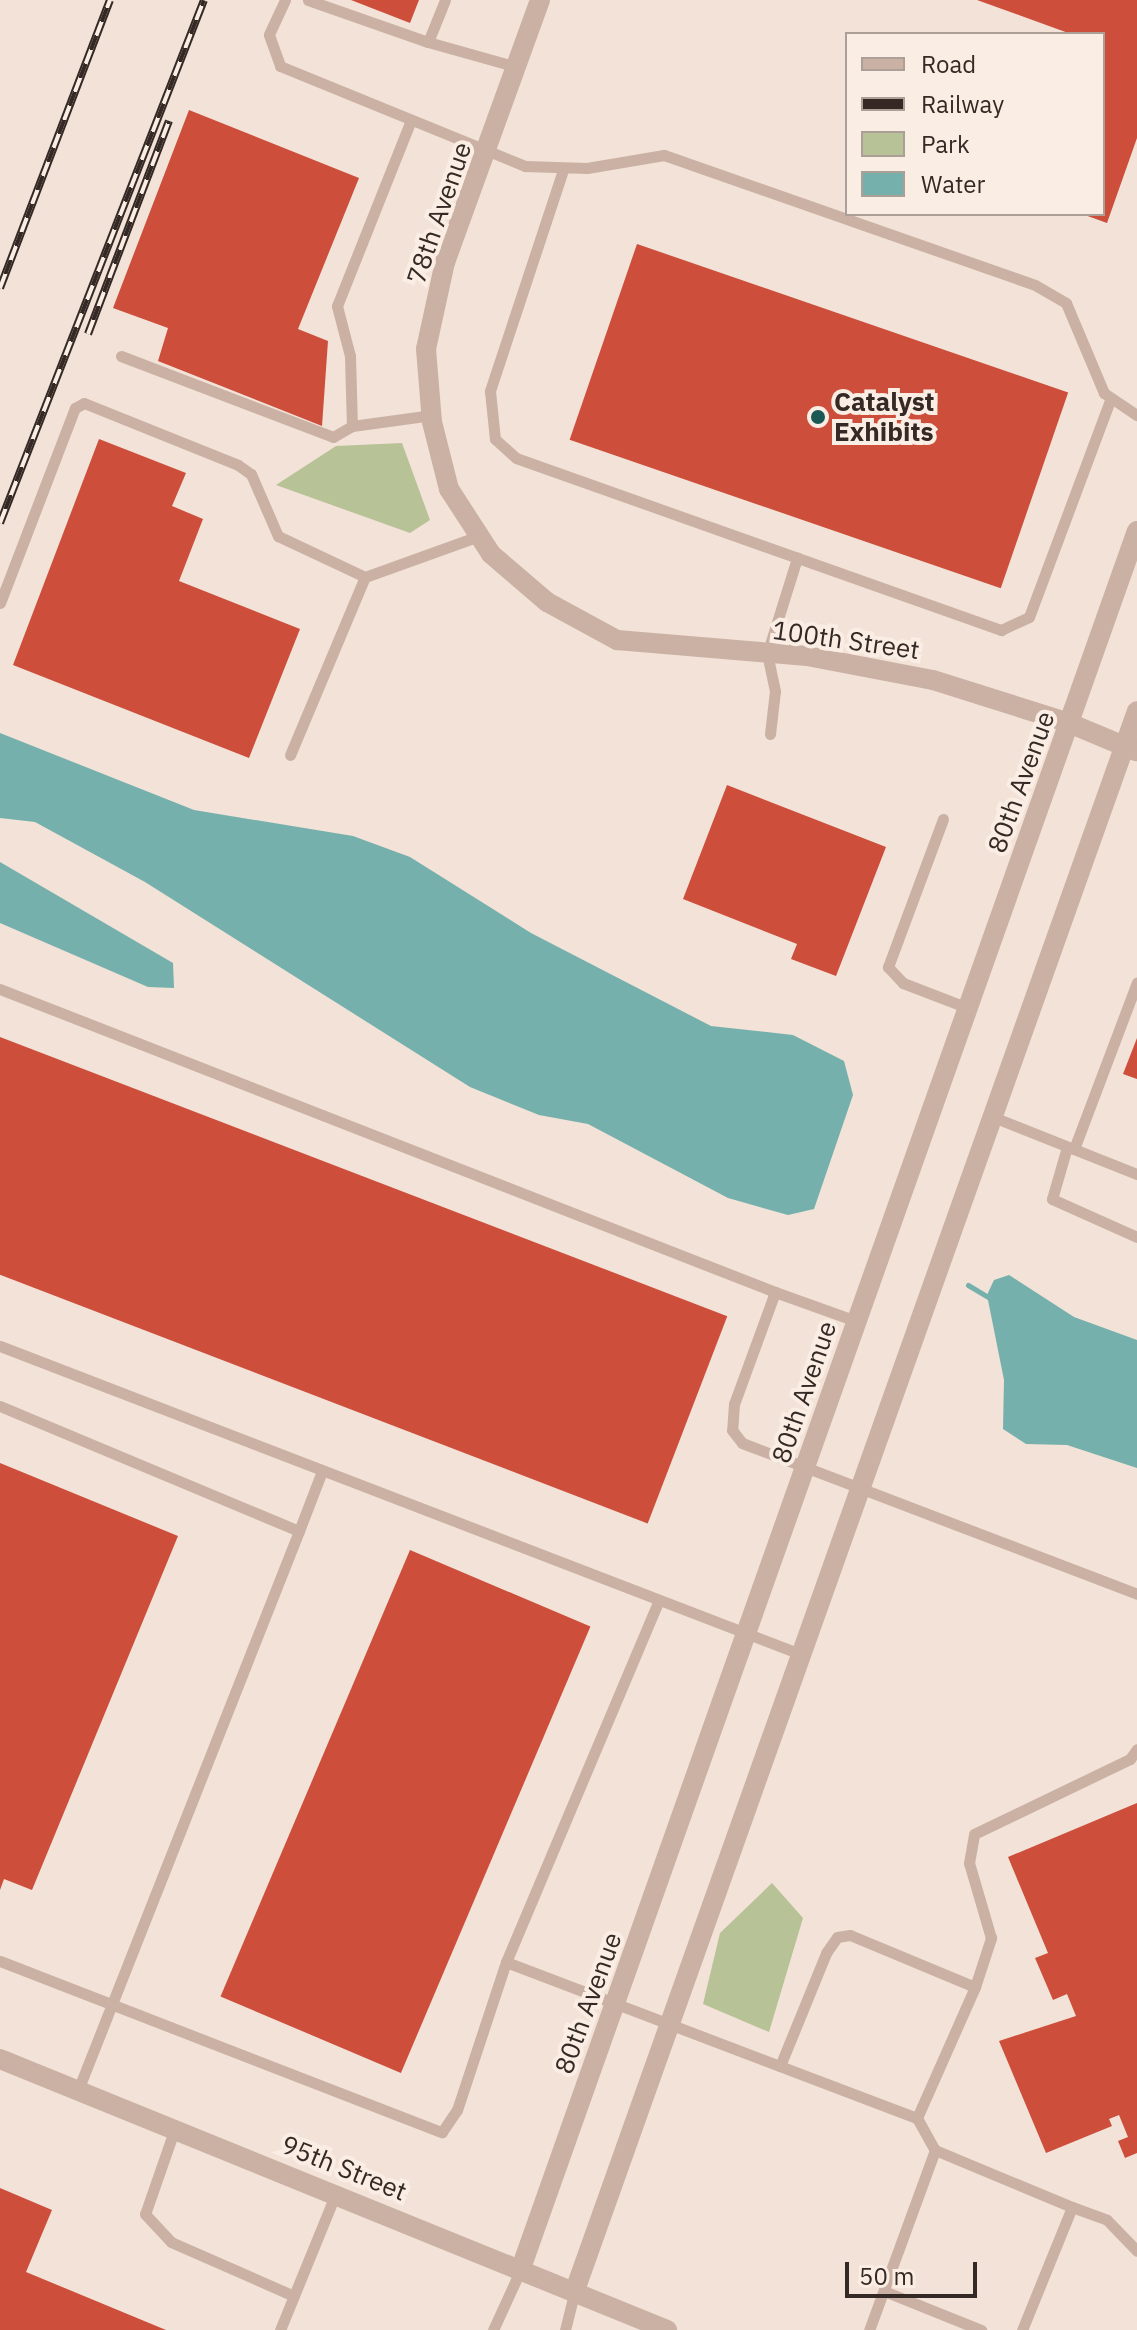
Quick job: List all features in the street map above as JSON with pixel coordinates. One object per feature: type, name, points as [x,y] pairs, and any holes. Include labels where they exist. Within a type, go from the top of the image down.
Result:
[{"type":"street","name":"78th Avenue","points":[[540,0],[445,262],[426,349],[432,415],[449,489],[479,536],[547,602]]},
{"type":"street","name":"80th Avenue","points":[[520,2271],[1137,531]]},
{"type":"street","name":"100th Street","points":[[547,602],[617,640],[767,654],[933,680],[1069,723],[1131,749]]},
{"type":"street","points":[[574,2293],[993,1117],[1131,749],[1137,711]]},
{"type":"street","name":"95th Street","points":[[0,2059],[336,2192],[667,2330]]},
{"type":"lane","points":[[285,0],[269,35],[280,66],[488,148],[525,166],[563,170],[664,155],[1035,285],[1066,303],[1110,400],[1137,415]]},
{"type":"lane","points":[[308,0],[428,42],[517,67]]},
{"type":"lane","points":[[428,42],[445,0]]},
{"type":"lane","points":[[352,426],[350,356],[337,306],[411,120]]},
{"type":"lane","points":[[563,170],[496,363],[490,391],[495,439],[516,458],[797,558],[1013,629],[1029,617],[1110,400]]},
{"type":"lane","points":[[121,356],[333,437],[352,426],[432,415]]},
{"type":"lane","points":[[0,603],[75,408],[84,403],[238,465],[251,474],[278,536],[365,577],[479,536]]},
{"type":"lane","points":[[770,734],[775,691],[767,654],[797,558]]},
{"type":"lane","points":[[290,755],[365,577]]},
{"type":"lane","points":[[943,819],[888,967],[903,983],[968,1008]]},
{"type":"lane","points":[[1137,982],[1052,1199],[1137,1237]]},
{"type":"lane","points":[[0,989],[856,1321]]},
{"type":"lane","points":[[993,1117],[1137,1174]]},
{"type":"lane","points":[[775,1292],[732,1430],[742,1443],[1137,1594]]},
{"type":"lane","points":[[0,1346],[746,1636],[803,1655]]},
{"type":"lane","points":[[0,1406],[299,1531]]},
{"type":"lane","points":[[78,2090],[322,1471]]},
{"type":"lane","points":[[0,1961],[442,2132],[457,2110],[506,1962],[658,1602]]},
{"type":"lane","points":[[917,2118],[975,1987],[991,1938],[969,1863],[974,1834],[1130,1759],[1137,1749]]},
{"type":"lane","points":[[780,2066],[837,1937],[850,1935],[975,1987]]},
{"type":"lane","points":[[506,1962],[917,2118],[935,2150],[1107,2220],[1137,2251]]},
{"type":"lane","points":[[175,2128],[145,2214],[171,2242],[294,2296]]},
{"type":"lane","points":[[869,2330],[935,2150]]},
{"type":"lane","points":[[280,2330],[336,2192]]},
{"type":"lane","points":[[1022,2330],[1072,2207]]},
{"type":"lane","points":[[493,2330],[520,2271]]},
{"type":"lane","points":[[884,2291],[981,2330]]},
{"type":"lane","points":[[565,2330],[574,2293]]},
{"type":"green space","points":[[402,443],[430,520],[410,533],[276,485],[336,446]]},
{"type":"green space","points":[[772,1883],[803,1918],[769,2032],[703,2004],[720,1933]]},
{"type":"water","points":[[0,733],[194,810],[353,836],[410,857],[531,933],[711,1026],[793,1035],[844,1061],[853,1095],[814,1209],[788,1215],[728,1198],[588,1124],[539,1115],[470,1087],[145,882],[35,822],[0,818]]},
{"type":"water","points":[[0,862],[173,963],[174,988],[148,987],[0,923]]},
{"type":"water","points":[[1009,1275],[1074,1317],[1137,1340],[1137,1468],[1067,1445],[1026,1444],[1003,1429],[1004,1380],[987,1295],[994,1280]]},
{"type":"building","points":[[351,0],[419,0],[410,23]]},
{"type":"building","points":[[977,0],[1137,0],[1137,138],[1107,223],[1088,216],[1105,216],[1105,32],[1065,32]]},
{"type":"building","points":[[189,110],[359,178],[298,329],[328,341],[322,426],[158,361],[168,328],[113,308]]},
{"type":"building","name":"Catalyst Exhibits","points":[[637,244],[1068,392],[1001,588],[570,440]]},
{"type":"building","points":[[99,439],[186,473],[172,506],[203,519],[179,581],[300,629],[249,758],[13,665]]},
{"type":"building","points":[[727,785],[886,847],[836,976],[791,959],[797,944],[683,899]]},
{"type":"building","points":[[0,1037],[727,1316],[648,1523],[0,1275]]},
{"type":"building","points":[[1137,1038],[1137,1079],[1123,1074]]},
{"type":"building","points":[[0,1463],[178,1536],[32,1890],[4,1879],[0,1890]]},
{"type":"building","points":[[410,1550],[590,1627],[401,2073],[220,1996]]},
{"type":"building","points":[[1137,1803],[1137,2153],[1125,2158],[1118,2141],[1128,2137],[1119,2115],[1109,2119],[1112,2126],[1046,2153],[999,2041],[1076,2016],[1067,1994],[1053,2000],[1035,1958],[1048,1953],[1008,1857]]},
{"type":"building","points":[[0,2188],[52,2210],[26,2272],[166,2330],[0,2330]]},
{"type":"waterway","points":[[968,1285],[991,1299]]},
{"type":"railway","points":[[0,288],[110,0]]},
{"type":"railway","points":[[0,523],[204,0]]},
{"type":"railway","points":[[88,334],[169,121]]},
{"type":"place","name":"Catalyst Exhibits","points":[[818,417]]}]
